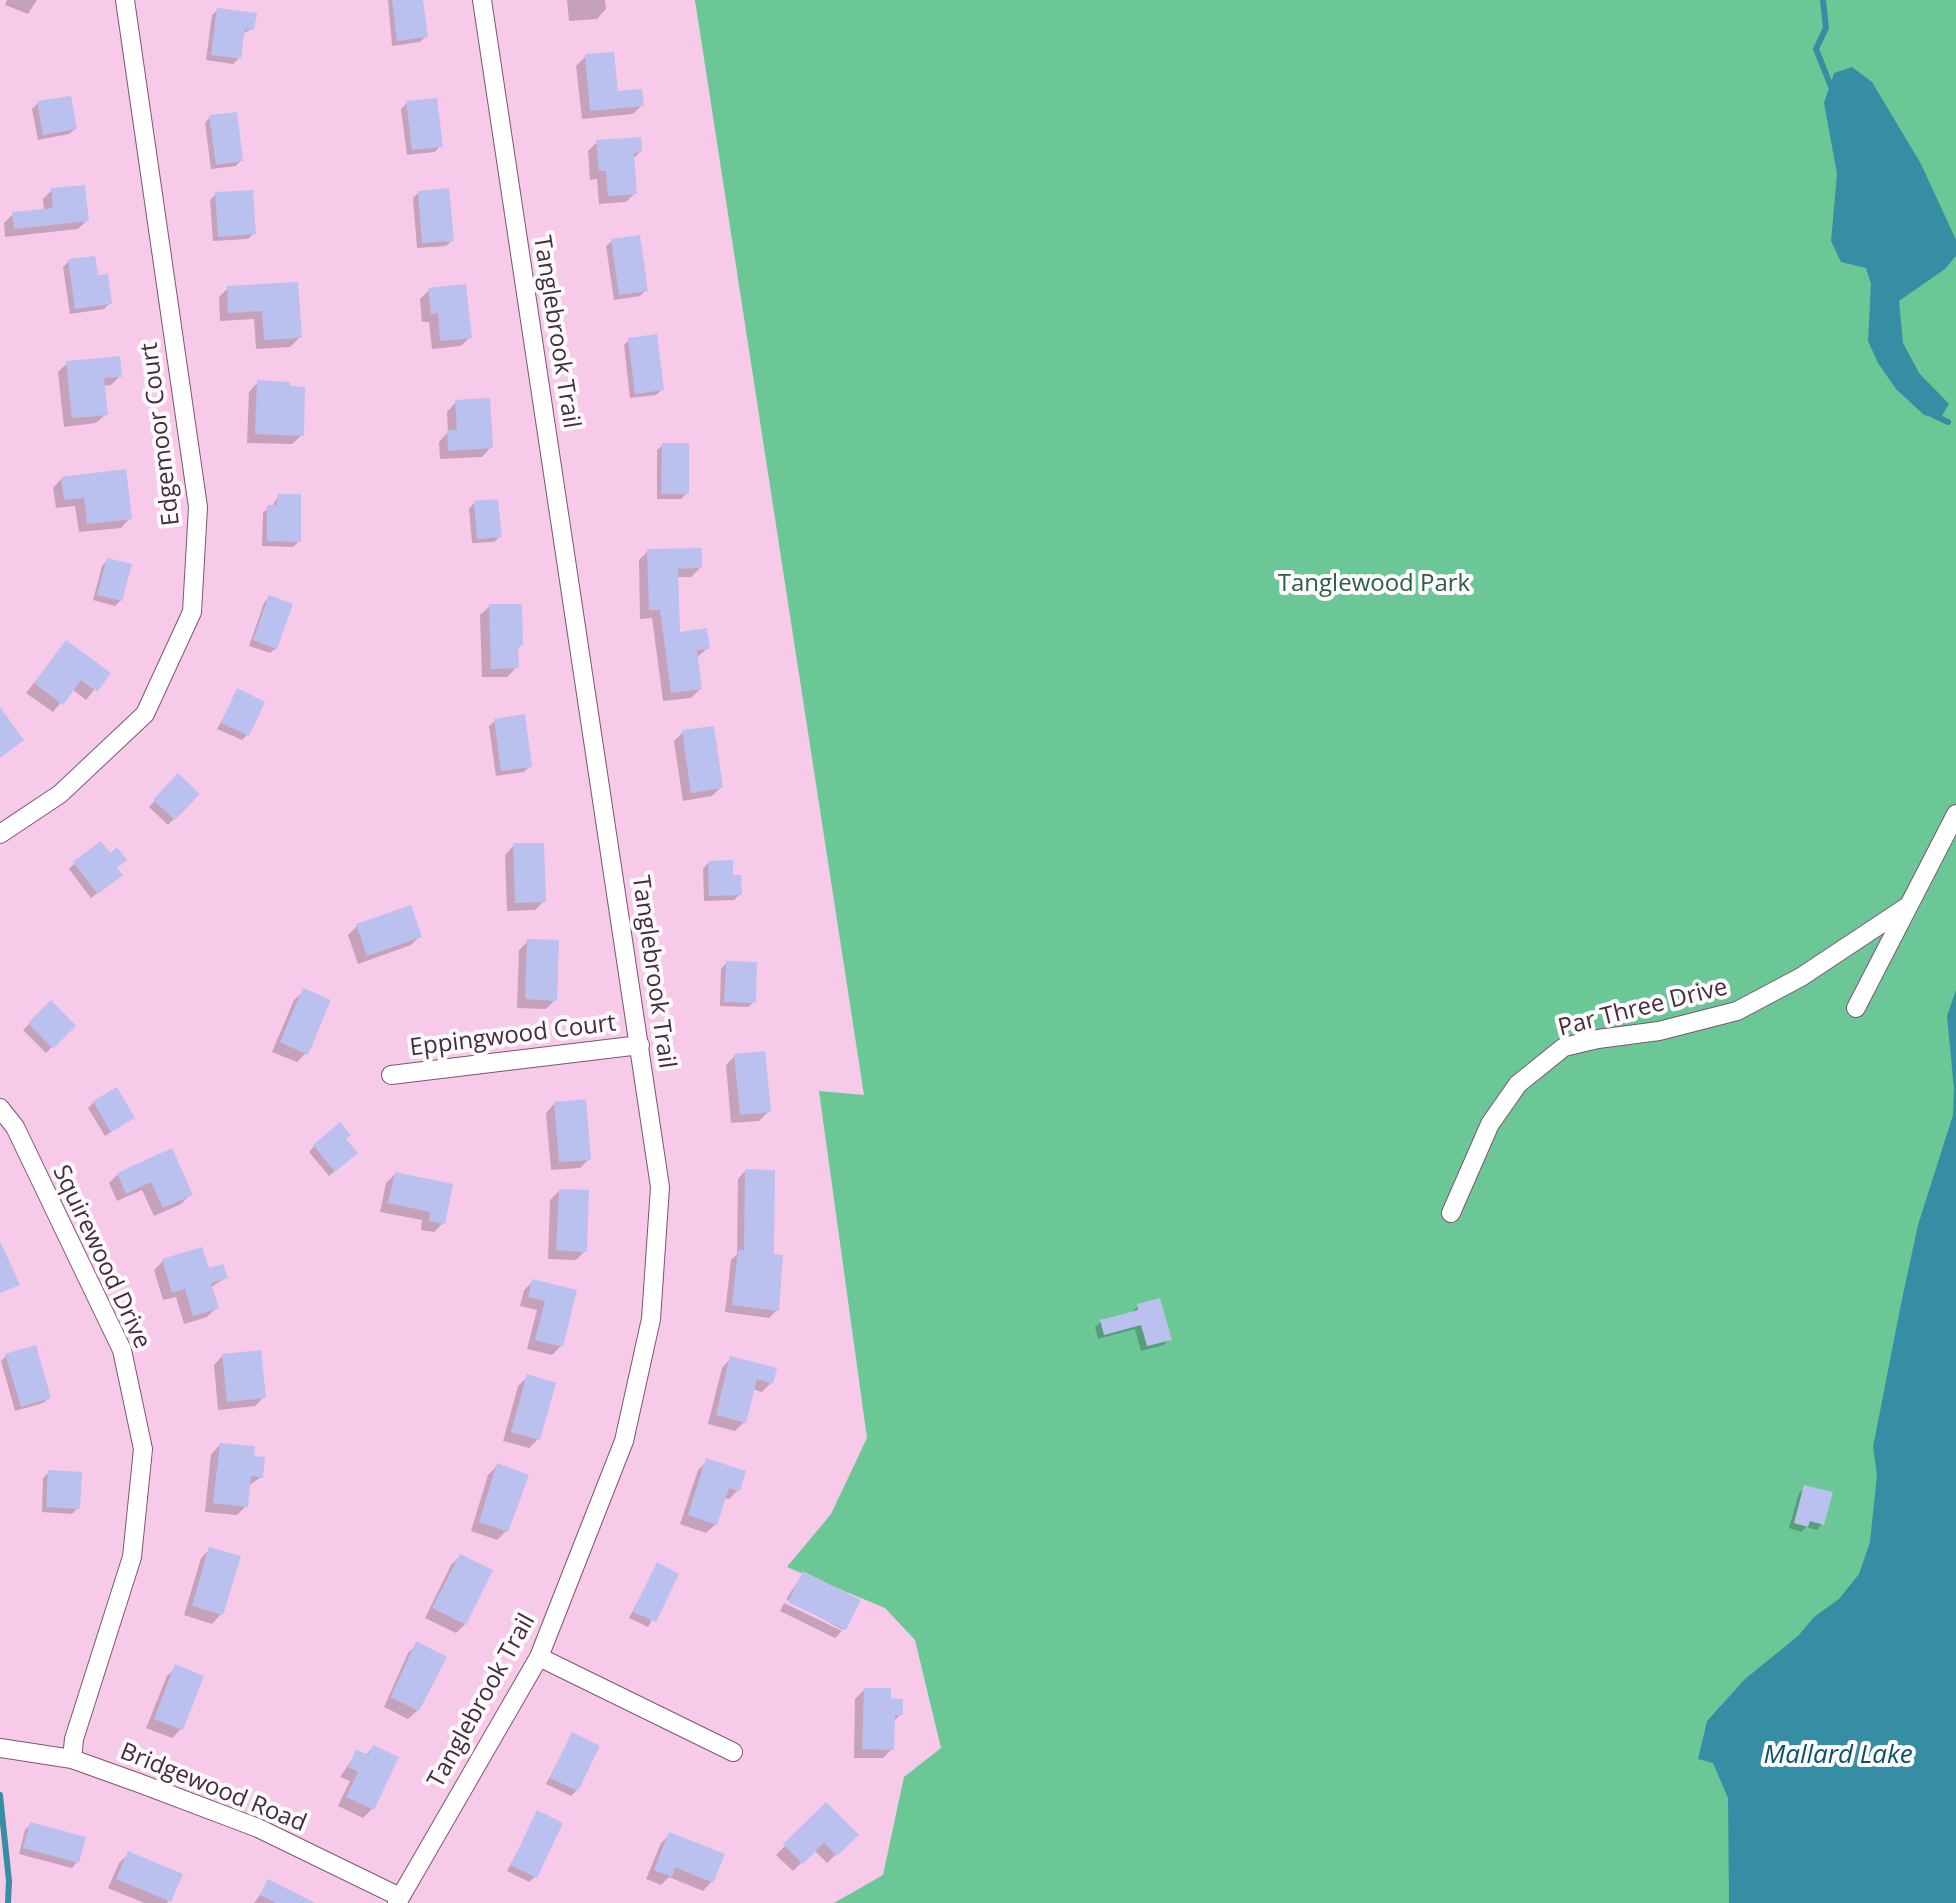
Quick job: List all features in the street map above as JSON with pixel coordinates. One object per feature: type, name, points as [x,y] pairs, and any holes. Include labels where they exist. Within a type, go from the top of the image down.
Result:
[{"type":"street","name":"Edgemoor Court","points":[[0,834],[60,794],[145,714],[192,612],[198,507],[125,0]]},
{"type":"street","name":"Tanglebrook Trail","points":[[398,1900],[539,1657],[624,1441],[651,1319],[660,1187],[482,0]]},
{"type":"street","points":[[1856,1008],[1956,814]]},
{"type":"street","name":"Par Three Drive","points":[[1451,1213],[1490,1124],[1518,1084],[1564,1047],[1659,1031],[1737,1011],[1801,977],[1908,906]]},
{"type":"street","name":"Eppingwood Court","points":[[391,1075],[640,1045]]},
{"type":"street","name":"Squirewood Drive","points":[[0,1108],[15,1127],[122,1350],[143,1449],[132,1557],[74,1739],[72,1759]]},
{"type":"street","points":[[539,1657],[733,1752]]},
{"type":"street","name":"Bridgewood Road","points":[[0,1748],[72,1759],[258,1828],[398,1900]]},
{"type":"green space","name":"Tanglewood Park","points":[[695,0],[1956,0],[1956,1903],[834,1903],[883,1875],[904,1777],[941,1748],[915,1640],[885,1608],[787,1567],[831,1514],[867,1438],[819,1091],[864,1095]]},
{"type":"water","points":[[1852,67],[1872,82],[1921,164],[1956,240],[1956,256],[1945,269],[1899,301],[1903,343],[1919,373],[1949,404],[1940,419],[1924,415],[1896,389],[1878,363],[1868,341],[1871,284],[1866,268],[1841,262],[1831,241],[1837,174],[1824,103],[1834,73]]},
{"type":"water","name":"Mallard Lake","points":[[1956,990],[1956,1903],[1729,1903],[1728,1798],[1713,1763],[1698,1759],[1707,1721],[1745,1679],[1798,1636],[1814,1617],[1839,1599],[1859,1574],[1870,1542],[1877,1475],[1873,1447],[1918,1225],[1953,1115],[1954,1089],[1947,1016]]},
{"type":"building","points":[[392,0],[423,0],[428,37],[397,41]]},
{"type":"building","points":[[217,8],[257,13],[254,30],[245,29],[241,59],[211,55]]},
{"type":"building","points":[[614,52],[618,91],[642,89],[644,106],[590,111],[585,54]]},
{"type":"building","points":[[71,96],[77,129],[43,135],[37,101]]},
{"type":"building","points":[[437,98],[443,147],[412,150],[406,101]]},
{"type":"building","points":[[237,112],[243,161],[216,165],[209,115]]},
{"type":"building","points":[[641,137],[642,152],[634,153],[637,194],[608,196],[606,171],[599,171],[596,140]]},
{"type":"building","points":[[85,185],[89,221],[14,229],[12,212],[53,208],[51,188]]},
{"type":"building","points":[[449,188],[454,241],[422,243],[418,191]]},
{"type":"building","points":[[253,190],[256,234],[218,237],[215,192]]},
{"type":"building","points":[[640,235],[648,291],[619,295],[611,239]]},
{"type":"building","points":[[95,256],[98,275],[108,274],[112,304],[75,309],[68,259]]},
{"type":"building","points":[[298,282],[302,338],[264,340],[262,311],[228,313],[227,286]]},
{"type":"building","points":[[466,284],[472,338],[440,341],[438,313],[431,314],[428,288]]},
{"type":"building","points":[[657,334],[664,390],[635,394],[628,338]]},
{"type":"building","points":[[120,356],[122,377],[104,378],[108,415],[72,418],[66,361]]},
{"type":"building","points":[[257,380],[290,382],[290,386],[305,387],[304,436],[255,434]]},
{"type":"building","points":[[490,398],[493,448],[448,451],[447,430],[457,430],[455,400]]},
{"type":"building","points":[[662,443],[689,443],[689,494],[661,494]]},
{"type":"building","points":[[126,469],[132,519],[87,524],[84,498],[64,500],[61,477]]},
{"type":"building","points":[[277,494],[301,494],[301,542],[267,541],[267,505],[277,505]]},
{"type":"building","points":[[498,499],[502,537],[477,539],[474,501]]},
{"type":"building","points":[[702,548],[702,568],[678,569],[680,632],[707,628],[710,649],[697,650],[702,689],[671,693],[660,610],[649,610],[647,549]]},
{"type":"building","points":[[107,558],[132,564],[122,601],[97,595]]},
{"type":"building","points":[[269,595],[293,604],[277,649],[253,640]]},
{"type":"building","points":[[489,604],[522,604],[523,645],[518,646],[519,668],[491,669]]},
{"type":"building","points":[[66,640],[111,673],[97,692],[81,680],[63,705],[34,683]]},
{"type":"building","points":[[237,688],[265,702],[249,736],[221,723]]},
{"type":"building","points":[[0,707],[24,740],[0,758]]},
{"type":"building","points":[[525,714],[532,767],[501,771],[494,719]]},
{"type":"building","points":[[714,726],[723,788],[691,793],[682,730]]},
{"type":"building","points":[[178,773],[200,794],[175,820],[153,800]]},
{"type":"building","points":[[101,841],[110,853],[117,847],[127,860],[117,868],[123,875],[98,894],[73,862]]},
{"type":"building","points":[[513,843],[544,843],[546,902],[515,903]]},
{"type":"building","points":[[733,860],[733,875],[741,875],[742,895],[709,896],[708,861]]},
{"type":"building","points":[[411,905],[422,937],[367,956],[356,924]]},
{"type":"building","points":[[527,939],[559,940],[557,1001],[525,999]]},
{"type":"building","points":[[726,961],[757,962],[756,1003],[724,1002]]},
{"type":"building","points":[[303,988],[331,1000],[308,1055],[280,1042]]},
{"type":"building","points":[[51,1000],[76,1026],[53,1049],[28,1023]]},
{"type":"building","points":[[765,1051],[771,1112],[740,1115],[734,1054]]},
{"type":"building","points":[[117,1087],[135,1118],[111,1132],[93,1101]]},
{"type":"building","points":[[586,1099],[591,1160],[559,1162],[554,1102]]},
{"type":"building","points":[[340,1122],[351,1135],[346,1139],[358,1153],[335,1172],[313,1145]]},
{"type":"building","points":[[172,1148],[193,1195],[163,1208],[151,1182],[126,1194],[117,1173]]},
{"type":"building","points":[[745,1169],[775,1170],[774,1254],[783,1255],[779,1311],[732,1305],[738,1250],[744,1250]]},
{"type":"building","points":[[395,1172],[453,1184],[445,1224],[429,1221],[430,1212],[388,1203]]},
{"type":"building","points":[[559,1189],[589,1190],[587,1252],[556,1250]]},
{"type":"building","points":[[0,1241],[20,1285],[0,1293]]},
{"type":"building","points":[[202,1247],[209,1268],[223,1264],[228,1278],[211,1283],[219,1308],[193,1316],[185,1289],[172,1293],[162,1259]]},
{"type":"building","points":[[532,1279],[577,1290],[563,1347],[535,1340],[545,1301],[528,1297]]},
{"type":"building","points":[[1160,1298],[1172,1340],[1147,1346],[1141,1325],[1104,1335],[1100,1320],[1138,1310],[1137,1304]]},
{"type":"building","points":[[36,1345],[51,1398],[21,1407],[5,1354]]},
{"type":"building","points":[[261,1350],[266,1398],[227,1402],[222,1354]]},
{"type":"building","points":[[730,1356],[777,1368],[773,1384],[757,1379],[746,1423],[716,1415]]},
{"type":"building","points":[[527,1374],[556,1383],[540,1440],[511,1432]]},
{"type":"building","points":[[220,1443],[255,1446],[254,1456],[265,1457],[263,1478],[251,1476],[248,1507],[213,1503]]},
{"type":"building","points":[[706,1458],[746,1471],[740,1491],[729,1488],[717,1525],[688,1515]]},
{"type":"building","points":[[497,1463],[529,1475],[508,1532],[479,1522]]},
{"type":"building","points":[[48,1470],[82,1472],[80,1509],[46,1507]]},
{"type":"building","points":[[1804,1485],[1833,1492],[1824,1525],[1810,1521],[1808,1527],[1794,1523]]},
{"type":"building","points":[[209,1547],[241,1556],[223,1615],[192,1606]]},
{"type":"building","points":[[460,1554],[493,1570],[466,1625],[432,1608]]},
{"type":"building","points":[[657,1562],[679,1574],[656,1622],[633,1612]]},
{"type":"building","points":[[803,1571],[861,1600],[846,1630],[788,1602]]},
{"type":"building","points":[[416,1641],[447,1657],[419,1711],[391,1697]]},
{"type":"building","points":[[175,1664],[204,1676],[183,1730],[154,1719]]},
{"type":"building","points":[[864,1688],[891,1688],[891,1698],[903,1699],[903,1715],[895,1715],[894,1750],[862,1749]]},
{"type":"building","points":[[572,1732],[600,1746],[578,1791],[550,1778]]},
{"type":"building","points":[[373,1745],[399,1757],[374,1810],[346,1797],[358,1772],[348,1767],[356,1749],[368,1755]]},
{"type":"building","points":[[826,1802],[859,1835],[837,1856],[824,1843],[803,1864],[783,1844]]},
{"type":"building","points":[[537,1810],[563,1823],[537,1878],[511,1865]]},
{"type":"building","points":[[30,1822],[86,1837],[79,1863],[23,1848]]},
{"type":"building","points":[[669,1832],[725,1854],[713,1883],[675,1867],[672,1877],[654,1870]]},
{"type":"building","points":[[128,1851],[183,1874],[171,1902],[116,1879]]},
{"type":"building","points":[[268,1879],[315,1903],[276,1903],[260,1895]]},
{"type":"waterway","points":[[1823,0],[1826,28],[1816,49],[1832,89]]},
{"type":"waterway","points":[[1933,415],[1948,422]]},
{"type":"waterway","points":[[0,1795],[9,1881],[8,1903]]}]
